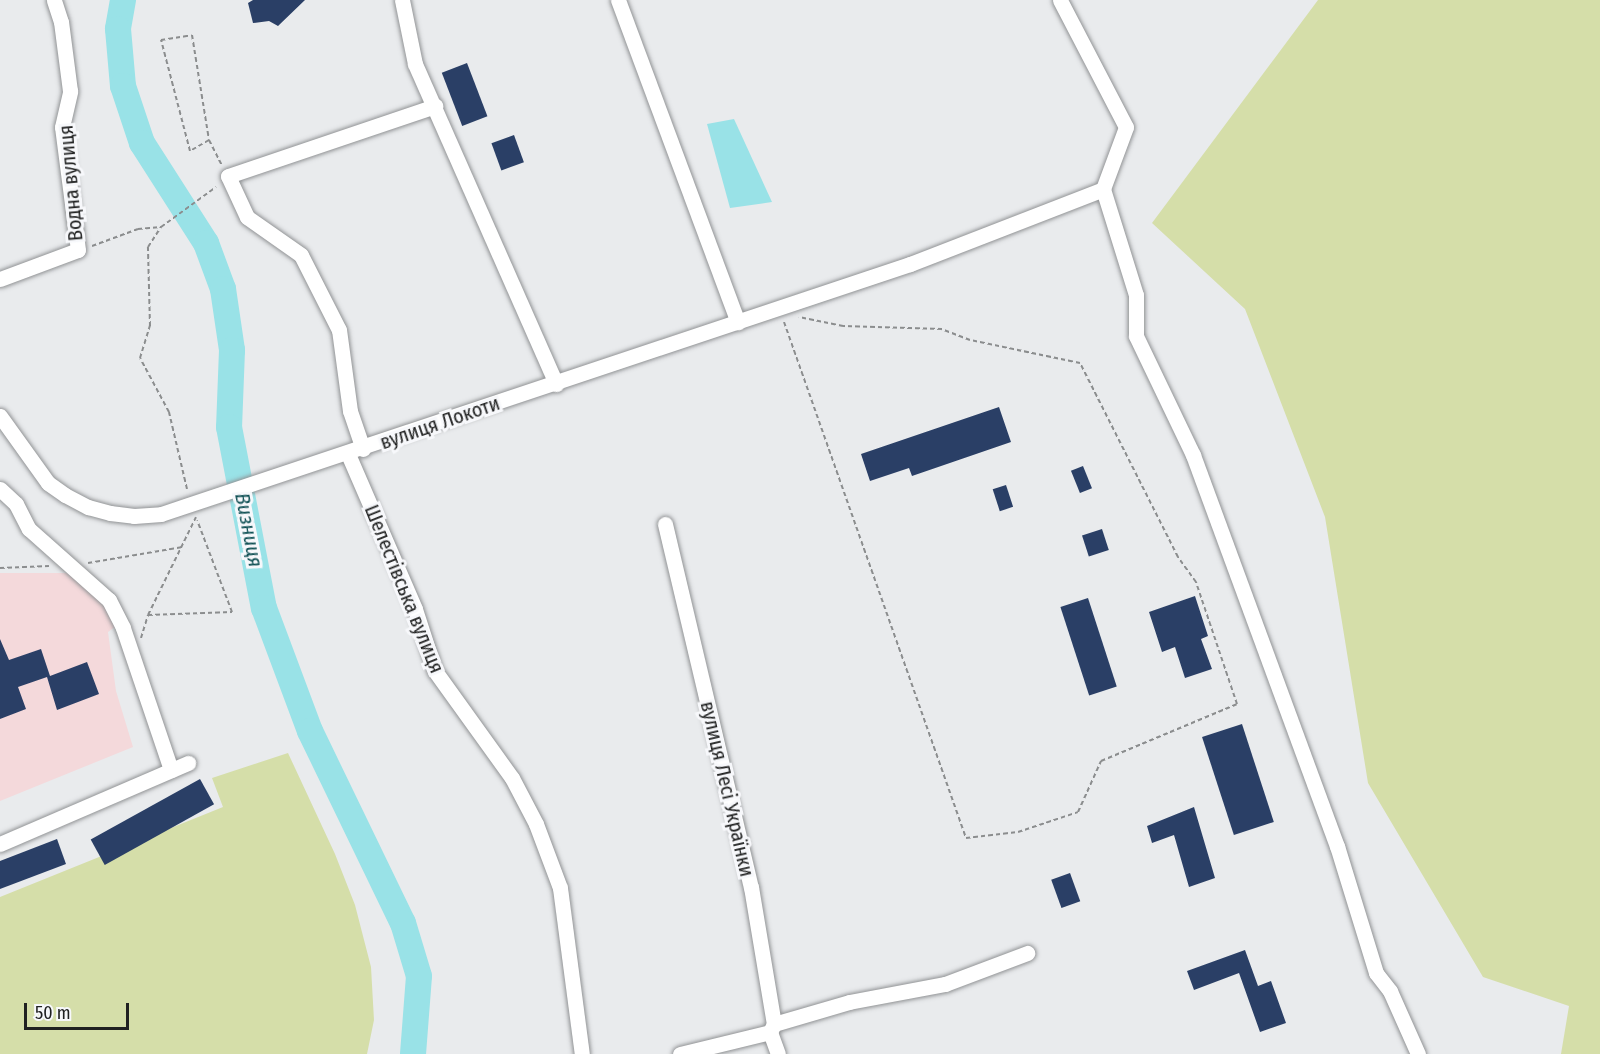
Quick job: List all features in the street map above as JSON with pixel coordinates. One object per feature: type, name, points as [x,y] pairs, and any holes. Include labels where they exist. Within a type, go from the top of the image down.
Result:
[{"type":"street","name":"Водна вулиця","points":[[0,279],[78,250],[62,127],[70,91],[61,22],[54,0]]},
{"type":"street","points":[[402,0],[415,64],[556,384]]},
{"type":"street","points":[[618,0],[738,322]]},
{"type":"street","points":[[1060,0],[1126,127],[1103,189],[1136,296],[1136,336],[1193,455],[1337,846],[1376,973],[1390,991],[1418,1054]]},
{"type":"street","points":[[363,449],[350,411],[339,330],[301,255],[247,217],[228,176],[435,106]]},
{"type":"street","name":"вулиця Локоти","points":[[0,416],[48,483],[88,507],[134,516],[195,503],[290,473],[738,322],[780,311],[910,264],[1103,189]]},
{"type":"street","name":"Шелестівська вулиця","points":[[348,454],[415,609],[435,671],[512,778],[536,824],[562,899],[582,1054]]},
{"type":"street","points":[[0,489],[16,504],[29,529],[67,566],[109,600],[123,628],[133,667],[171,770]]},
{"type":"street","name":"вулиця Лесі Українки","points":[[665,524],[750,887],[778,1054]]},
{"type":"street","points":[[0,844],[188,763]]},
{"type":"street","points":[[680,1054],[772,1028],[849,1002],[945,984],[1027,953]]},
{"type":"path","points":[[192,35],[209,140],[190,151],[161,40],[192,35]]},
{"type":"path","points":[[148,615],[232,612],[197,520],[195,503],[169,412],[140,358],[150,326],[148,247],[161,227],[211,192]]},
{"type":"path","points":[[78,250],[138,230],[161,227]]},
{"type":"path","points":[[780,311],[843,326],[942,329],[970,340],[1080,363],[1178,557],[1196,582],[1237,704],[1101,761],[1078,812],[1018,832],[966,838],[827,434],[780,311]]},
{"type":"path","points":[[133,667],[148,615],[197,520]]},
{"type":"path","points":[[0,568],[67,566],[183,547]]},
{"type":"shaded area","points":[[0,573],[69,573],[103,603],[116,626],[108,632],[116,691],[133,747],[0,801]]},
{"type":"green space","points":[[1318,0],[1600,0],[1600,1054],[1561,1054],[1569,1006],[1483,977],[1368,783],[1325,517],[1245,309],[1152,223]]},
{"type":"green space","points":[[288,753],[335,854],[355,905],[371,967],[374,1020],[367,1054],[0,1054],[0,897],[223,807],[212,778]]},
{"type":"water","points":[[734,119],[772,202],[730,208],[707,124]]},
{"type":"building","points":[[253,0],[305,0],[278,26],[269,21],[253,23],[248,3]]},
{"type":"building","points":[[467,63],[487,116],[462,126],[442,73]]},
{"type":"building","points":[[514,135],[524,162],[501,170],[491,143]]},
{"type":"building","points":[[999,407],[1011,442],[912,476],[909,468],[870,481],[861,454]]},
{"type":"building","points":[[1083,466],[1092,488],[1080,493],[1071,471]]},
{"type":"building","points":[[1006,485],[1013,507],[1000,511],[993,489]]},
{"type":"building","points":[[1102,529],[1109,550],[1089,556],[1082,535]]},
{"type":"building","points":[[1195,596],[1208,636],[1201,639],[1212,669],[1185,678],[1175,647],[1162,652],[1149,612]]},
{"type":"building","points":[[1088,598],[1117,686],[1089,695],[1060,607]]},
{"type":"building","points":[[0,639],[9,660],[41,649],[50,676],[87,662],[99,694],[57,710],[47,677],[18,687],[26,709],[0,719]]},
{"type":"building","points":[[1242,724],[1274,822],[1234,835],[1202,737]]},
{"type":"building","points":[[200,779],[214,804],[105,865],[91,840]]},
{"type":"building","points":[[1194,807],[1215,878],[1189,887],[1174,835],[1152,843],[1147,826]]},
{"type":"building","points":[[57,839],[66,864],[0,889],[0,861]]},
{"type":"building","points":[[1070,873],[1080,901],[1061,908],[1051,880]]},
{"type":"building","points":[[1245,950],[1258,986],[1271,981],[1286,1023],[1260,1032],[1239,973],[1194,990],[1187,971]]},
{"type":"waterway","name":"Визниця","points":[[123,0],[118,29],[123,86],[142,143],[206,243],[223,289],[232,350],[229,427],[264,608],[310,731],[403,923],[419,976],[413,1054]]}]
